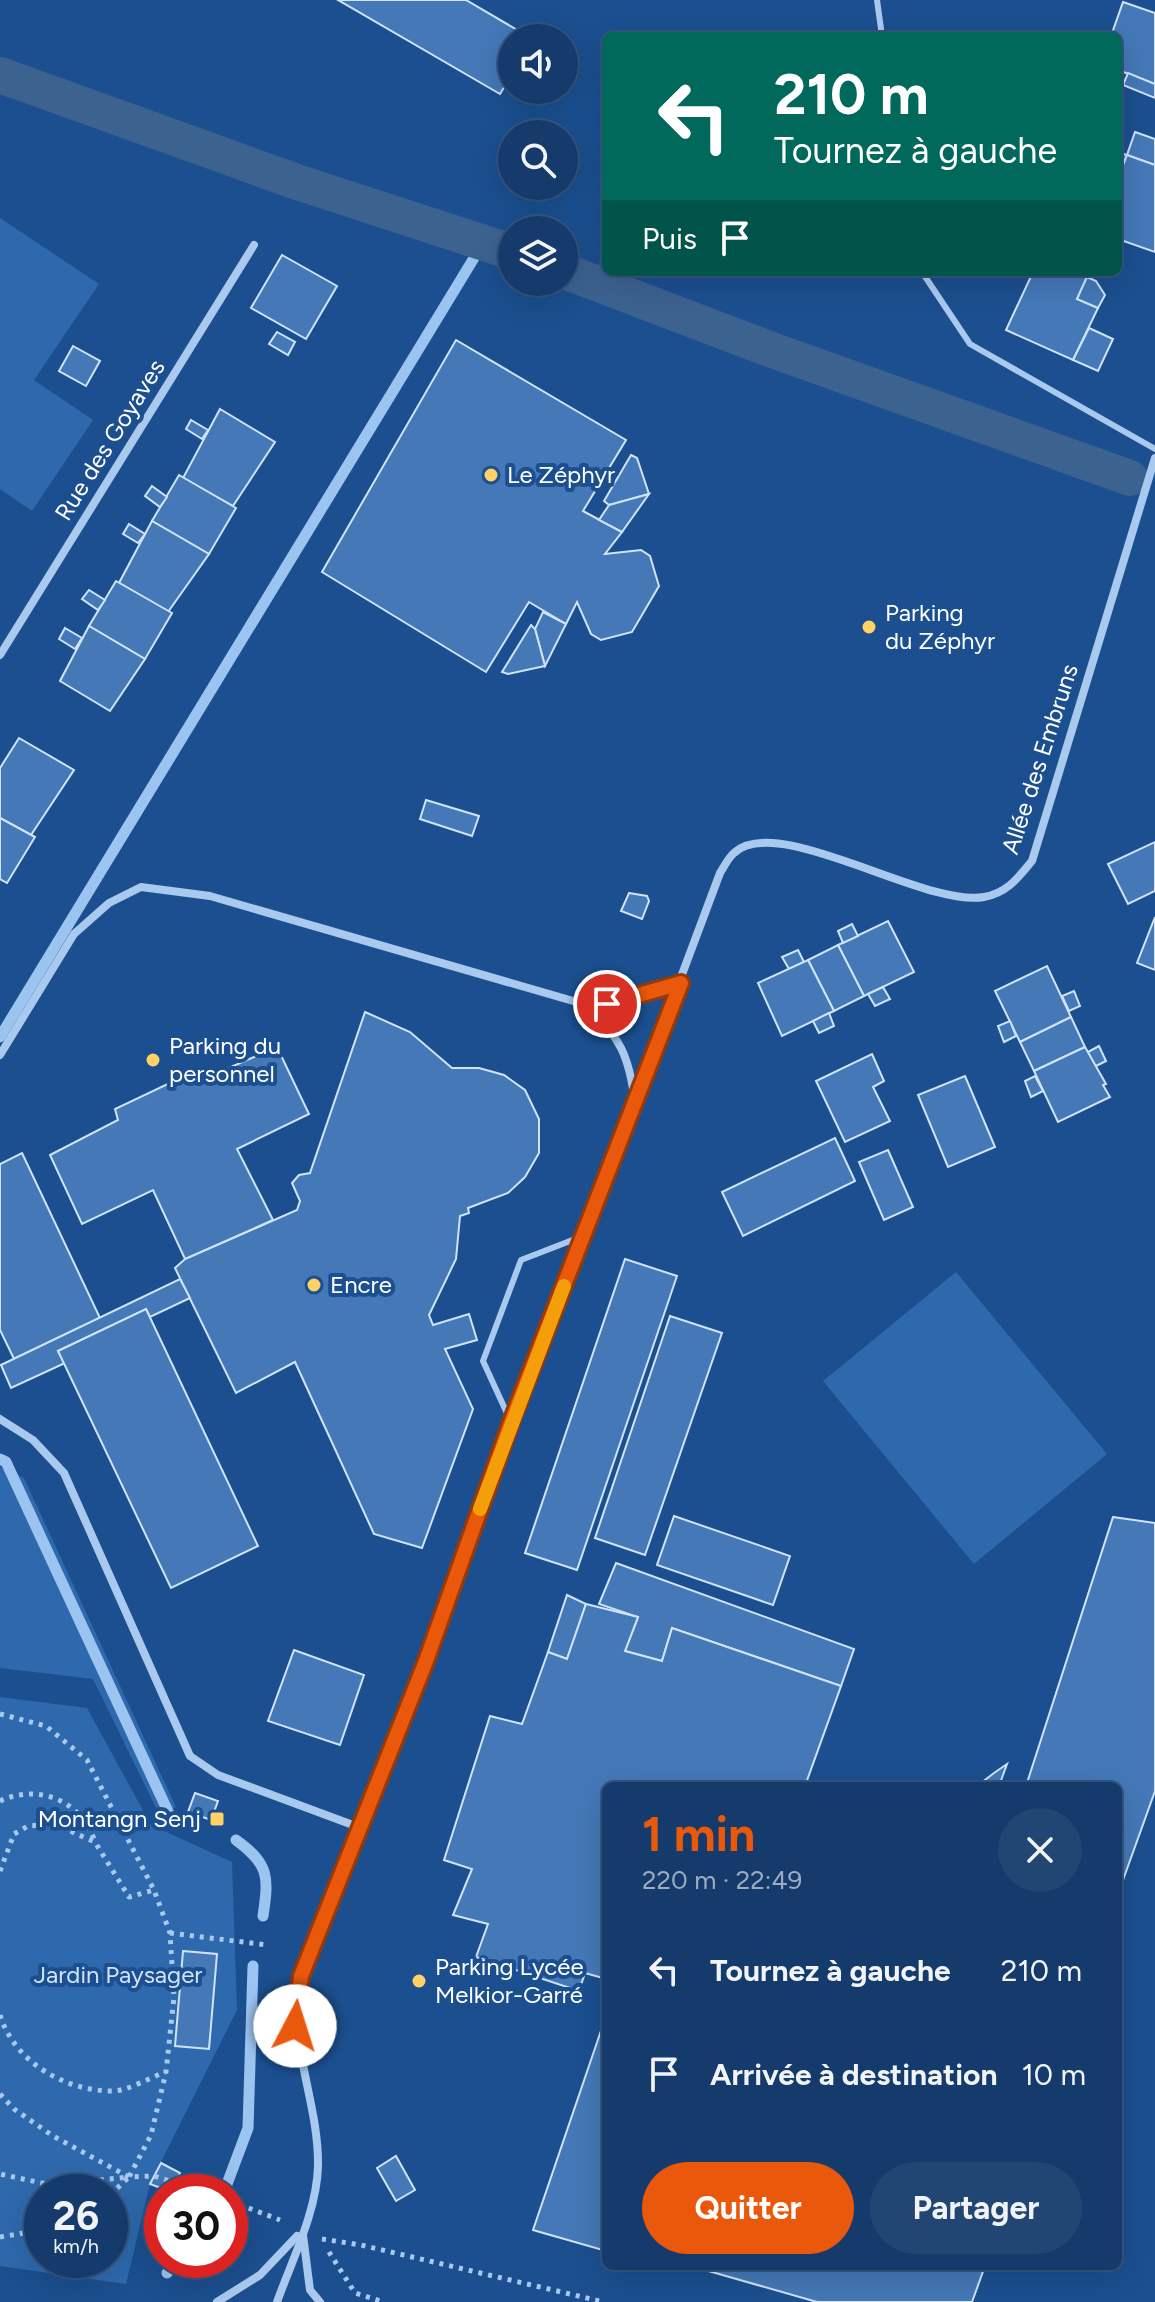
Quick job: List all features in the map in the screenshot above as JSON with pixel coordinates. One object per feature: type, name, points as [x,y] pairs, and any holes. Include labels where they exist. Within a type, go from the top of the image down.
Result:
[{"type":"street","name":"Rue des Goyaves","points":[[0,655],[254,245]]},
{"type":"street","name":"Allée des Embruns","points":[[681,983],[720,873],[735,851],[766,842],[819,852],[941,892],[983,898],[1011,887],[1032,861],[1155,458]]},
{"type":"street","points":[[0,1055],[74,934],[109,903],[141,887],[210,896],[587,1005],[637,998],[681,983]]},
{"type":"street","points":[[277,2302],[316,2186],[318,2154],[295,2026],[301,1976],[361,1828],[511,1422],[681,983]]},
{"type":"street","points":[[587,1005],[609,1027],[625,1053],[635,1102]]},
{"type":"street","points":[[0,1419],[33,1440],[64,1473],[190,1756],[218,1775],[361,1828]]},
{"type":"street","points":[[217,2302],[240,2289],[280,2258],[303,2230]]},
{"type":"street","points":[[303,2230],[310,2290],[320,2302]]},
{"type":"lane","points":[[877,0],[881,32]]},
{"type":"lane","points":[[925,276],[970,344],[1155,449]]},
{"type":"lane","points":[[511,1422],[483,1361],[521,1260],[583,1236]]},
{"type":"path","points":[[0,1714],[46,1726],[87,1760],[154,1890],[170,1933],[174,1997],[166,2072],[151,2135],[129,2177]]},
{"type":"path","points":[[0,1801],[23,1792],[61,1798],[89,1823],[95,1842],[129,1897],[154,1890]]},
{"type":"path","points":[[0,1871],[14,1834],[28,1826],[54,1824],[95,1842]]},
{"type":"path","points":[[170,1933],[267,1945]]},
{"type":"path","points":[[0,2015],[28,2059],[63,2083],[114,2091],[166,2072]]},
{"type":"path","points":[[0,2094],[14,2109],[53,2136],[129,2177]]},
{"type":"path","points":[[0,2174],[51,2185],[144,2176]]},
{"type":"path","points":[[248,2207],[280,2220]]},
{"type":"path","points":[[0,2237],[24,2233]]},
{"type":"path","points":[[384,2302],[355,2293],[321,2239],[361,2245],[604,2302]]},
{"type":"green space","points":[[0,218],[99,284],[34,380],[93,420],[32,511],[0,489]]},
{"type":"green space","points":[[956,1272],[1107,1454],[974,1564],[823,1381]]},
{"type":"green space","points":[[0,1467],[24,1478],[176,1807],[159,1814],[93,1679],[0,1668]]},
{"type":"green space","name":"Jardin Paysager","points":[[0,1697],[87,1708],[151,1825],[232,1862],[237,2010],[155,2174],[144,2174],[144,2209],[128,2276],[128,2174],[24,2174],[24,2269],[0,2266]]},
{"type":"green space","name":"Jardin Paysager","points":[[84,2278],[127,2278],[126,2284]]},
{"type":"building","points":[[338,0],[466,0],[507,24],[498,24],[498,93]]},
{"type":"building","points":[[1123,2],[1155,13],[1155,84],[1122,72],[1122,32],[1112,32]]},
{"type":"building","points":[[1128,73],[1155,84],[1155,98],[1123,85]]},
{"type":"building","points":[[1135,132],[1155,139],[1155,165],[1127,155]]},
{"type":"building","points":[[1127,155],[1155,165],[1155,252],[1122,240],[1122,168]]},
{"type":"building","points":[[282,255],[337,286],[306,339],[251,308]]},
{"type":"building","points":[[1031,276],[1087,277],[1077,299],[1098,308],[1073,360],[1006,330]]},
{"type":"building","points":[[1087,277],[1096,281],[1105,295],[1098,308],[1077,299]]},
{"type":"building","points":[[1089,328],[1113,339],[1098,371],[1073,360]]},
{"type":"building","points":[[277,332],[295,342],[288,355],[269,344]]},
{"type":"building","name":"Le Zéphyr","points":[[456,340],[626,440],[583,511],[622,532],[605,554],[641,550],[650,556],[659,586],[632,632],[601,640],[591,634],[577,602],[566,624],[529,602],[486,672],[322,572]]},
{"type":"building","points":[[73,346],[100,361],[86,386],[59,371]]},
{"type":"building","points":[[220,409],[275,442],[233,506],[183,478]]},
{"type":"building","points":[[191,420],[208,430],[202,439],[186,429]]},
{"type":"building","points":[[631,455],[637,458],[649,494],[609,505],[604,501]]},
{"type":"building","points":[[179,475],[236,508],[209,554],[152,521]]},
{"type":"building","points":[[152,486],[167,497],[160,507],[145,496]]},
{"type":"building","points":[[649,494],[622,532],[599,520],[609,505]]},
{"type":"building","points":[[152,521],[209,554],[168,612],[119,583]]},
{"type":"building","points":[[129,524],[145,534],[138,543],[123,534]]},
{"type":"building","points":[[116,581],[172,613],[145,659],[89,626]]},
{"type":"building","points":[[89,590],[105,600],[98,610],[82,599]]},
{"type":"building","points":[[543,612],[566,624],[545,666],[535,629]]},
{"type":"building","points":[[531,625],[535,629],[545,666],[508,674],[502,672]]},
{"type":"building","points":[[89,626],[145,659],[110,711],[60,681]]},
{"type":"building","points":[[65,628],[82,638],[75,649],[59,639]]},
{"type":"building","points":[[19,738],[74,770],[31,835],[0,818],[0,768]]},
{"type":"building","points":[[426,800],[479,816],[472,836],[420,819]]},
{"type":"building","points":[[0,818],[35,837],[7,883],[0,879]]},
{"type":"building","points":[[1155,842],[1155,891],[1128,904],[1108,864]]},
{"type":"building","points":[[629,893],[647,896],[649,901],[642,919],[621,911]]},
{"type":"building","points":[[1155,917],[1155,970],[1137,963]]},
{"type":"building","points":[[888,921],[914,972],[864,996],[838,945]]},
{"type":"building","points":[[852,924],[858,936],[843,943],[838,931]]},
{"type":"building","points":[[838,945],[864,996],[834,1011],[808,960]]},
{"type":"building","points":[[798,950],[804,962],[789,969],[782,957]]},
{"type":"building","points":[[808,960],[834,1011],[782,1036],[758,983]]},
{"type":"building","points":[[1047,966],[1071,1017],[1020,1042],[995,991]]},
{"type":"building","points":[[883,987],[890,999],[875,1006],[868,994]]},
{"type":"building","points":[[1074,991],[1080,1006],[1069,1011],[1062,996]]},
{"type":"building","name":"Encre","points":[[365,1012],[410,1032],[452,1068],[479,1068],[504,1075],[525,1090],[539,1119],[539,1153],[525,1177],[508,1193],[468,1208],[469,1213],[460,1216],[456,1259],[429,1315],[433,1325],[469,1314],[477,1340],[445,1349],[473,1409],[422,1548],[374,1534],[295,1362],[236,1393],[175,1268],[185,1259],[297,1210],[300,1201],[292,1183],[299,1175],[310,1173]]},
{"type":"building","points":[[829,1013],[834,1026],[819,1033],[813,1021]]},
{"type":"building","points":[[1071,1017],[1085,1047],[1034,1071],[1020,1042]]},
{"type":"building","points":[[1010,1021],[1016,1036],[1004,1042],[998,1026]]},
{"type":"building","points":[[1099,1046],[1106,1061],[1094,1067],[1088,1052]]},
{"type":"building","points":[[277,1047],[309,1114],[237,1149],[273,1220],[185,1259],[153,1190],[82,1224],[50,1155],[118,1120],[115,1109],[195,1071],[201,1080]]},
{"type":"building","points":[[1085,1047],[1110,1097],[1058,1122],[1034,1071]]},
{"type":"building","points":[[872,1054],[884,1081],[873,1087],[890,1121],[845,1142],[816,1081]]},
{"type":"building","points":[[965,1076],[995,1147],[948,1167],[918,1095]]},
{"type":"building","points":[[1035,1076],[1043,1091],[1031,1097],[1025,1081]]},
{"type":"building","points":[[835,1138],[855,1181],[743,1236],[722,1192]]},
{"type":"building","points":[[888,1150],[913,1207],[884,1220],[859,1162]]},
{"type":"building","points":[[22,1153],[100,1318],[14,1359],[0,1330],[0,1164]]},
{"type":"building","points":[[625,1259],[677,1276],[577,1570],[525,1553]]},
{"type":"building","points":[[180,1279],[190,1298],[150,1317],[146,1309],[58,1351],[65,1363],[11,1388],[1,1365]]},
{"type":"building","points":[[146,1309],[258,1546],[171,1588],[58,1351]]},
{"type":"building","points":[[670,1316],[722,1333],[645,1555],[595,1538]]},
{"type":"building","points":[[674,1516],[790,1556],[773,1605],[657,1565]]},
{"type":"building","points":[[1113,1517],[1155,1523],[1155,1791],[1122,1883],[1122,1782],[1027,1782]]},
{"type":"building","points":[[616,1563],[854,1649],[841,1686],[672,1628],[662,1661],[625,1651],[638,1617],[599,1604]]},
{"type":"building","points":[[567,1595],[586,1604],[567,1659],[548,1652]]},
{"type":"building","points":[[586,1604],[638,1617],[625,1651],[662,1661],[672,1628],[841,1686],[806,1782],[602,1782],[602,1978],[585,1973],[579,1991],[476,1957],[488,1924],[453,1915],[472,1869],[444,1860],[490,1716],[522,1724],[548,1652],[567,1659]]},
{"type":"building","points":[[294,1650],[364,1675],[340,1745],[268,1721]]},
{"type":"building","points":[[1007,1764],[1000,1782],[982,1782]]},
{"type":"building","points":[[195,1793],[218,1801],[211,1820],[188,1812]]},
{"type":"building","points":[[183,1951],[217,1954],[209,2049],[175,2046]]},
{"type":"building","points":[[602,2028],[602,2250],[533,2230]]},
{"type":"building","points":[[396,2156],[415,2190],[396,2201],[377,2168]]},
{"type":"building","points":[[161,2163],[180,2173],[180,2174],[155,2174]]},
{"type":"building","points":[[705,2270],[984,2270],[972,2302],[817,2302]]},
{"type":"waterway","points":[[0,75],[297,182],[498,247]]},
{"type":"waterway","points":[[0,1037],[474,258],[477,238]]},
{"type":"waterway","points":[[578,276],[772,350],[1130,478]]},
{"type":"waterway","points":[[0,1459],[6,1462],[171,1818]]},
{"type":"waterway","points":[[236,1840],[255,1856],[264,1872],[266,1891],[263,1916]]},
{"type":"waterway","points":[[231,2174],[248,2128],[253,1966]]},
{"type":"slow traffic","points":[[480,1509],[564,1286]]},
{"type":"place","name":"Le Zéphyr","points":[[491,475]]},
{"type":"place","name":"Parking du Zéphyr","points":[[869,627]]},
{"type":"place","name":"Parking du personnel","points":[[153,1060]]},
{"type":"place","name":"Encre","points":[[314,1285]]},
{"type":"place","name":"Montangn Senj","points":[[217,1819]]},
{"type":"place","name":"Parking Lycée Melkior-Garré","points":[[419,1981]]},
{"type":"route","points":[[295,2026],[301,1976],[426,1661],[511,1422],[681,983],[637,998],[607,1004]]}]
